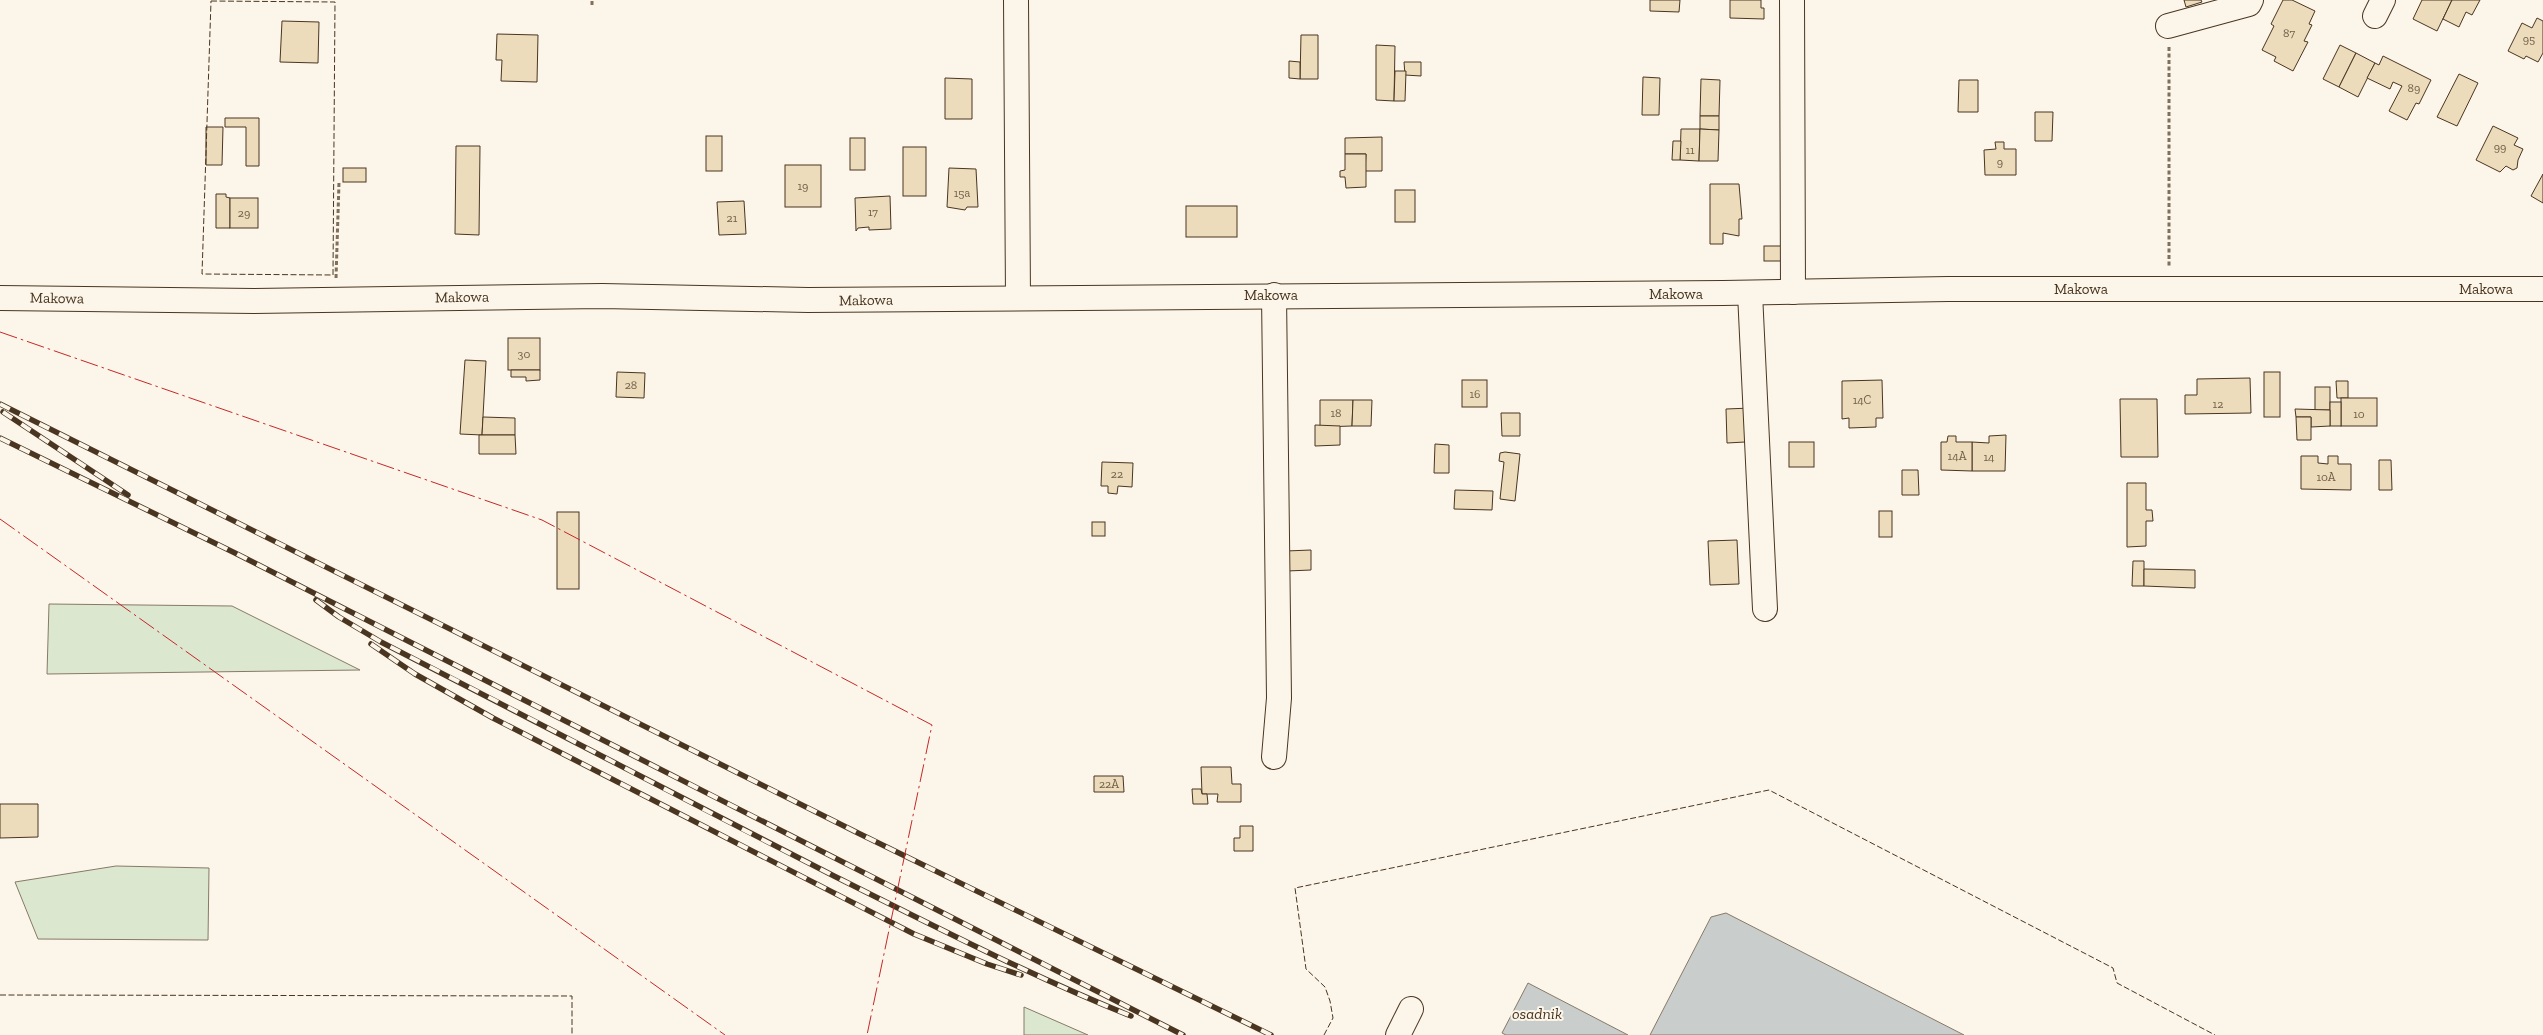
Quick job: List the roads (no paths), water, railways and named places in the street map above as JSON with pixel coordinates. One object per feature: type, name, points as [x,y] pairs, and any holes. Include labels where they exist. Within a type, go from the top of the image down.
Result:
[{"type":"street","points":[[1016,0],[1018,298]]},
{"type":"street","points":[[1792,0],[1793,292]]},
{"type":"street","points":[[2168,26],[2249,4],[2251,0]]},
{"type":"street","name":"Makowa","points":[[0,298],[174,300],[602,296],[808,300],[2169,288],[2543,290]]},
{"type":"street","points":[[1750,293],[1765,609]]},
{"type":"street","points":[[1274,295],[1279,688],[1278,731],[1274,757]]},
{"type":"street","points":[[1398,1035],[1411,1008]]},
{"type":"water","points":[[1726,913],[1964,1035],[1650,1035],[1711,917]]},
{"type":"water","name":"osadnik","points":[[1528,983],[1628,1035],[1506,1035],[1502,1033]]},
{"type":"railway","points":[[0,404],[858,833],[1271,1035]]},
{"type":"railway","points":[[3,412],[128,495]]},
{"type":"railway","points":[[0,438],[235,553],[1183,1035]]},
{"type":"railway","points":[[316,600],[339,617],[381,642],[777,847],[981,949],[1055,984],[1131,1016]]},
{"type":"railway","points":[[371,644],[415,674],[493,718],[914,934],[987,964],[1021,975]]}]
